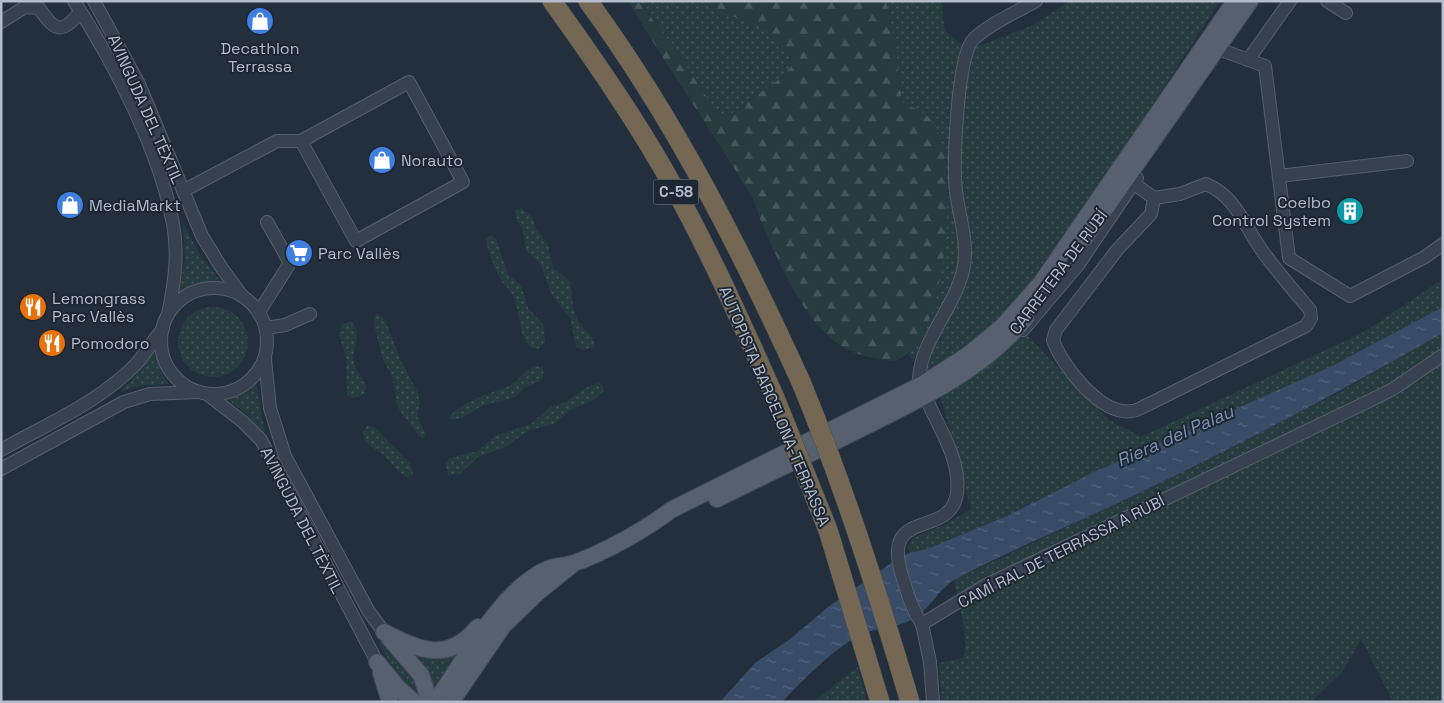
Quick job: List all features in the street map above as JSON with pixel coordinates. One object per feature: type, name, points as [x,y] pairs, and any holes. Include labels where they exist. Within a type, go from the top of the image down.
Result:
[{"type":"highway","name":"AUTOPISTA BARCELONA-TERRASSA","points":[[552,1],[608,78],[673,185],[727,288],[775,398],[828,530],[880,702]]},
{"type":"highway","name":"AUTOPISTA BARCELONA-TERRASSA","points":[[588,1],[622,46],[696,171],[767,307],[801,382],[835,469],[884,614],[910,702]]},
{"type":"highway","points":[[603,1],[622,46]]},
{"type":"main road","name":"CARRETERA DE RUBÍ","points":[[655,523],[671,510],[847,422],[868,417],[916,394],[960,366],[968,355],[1006,323],[1032,294],[1235,1]]},
{"type":"main road","name":"CARRETERA DE RUBÍ","points":[[452,702],[503,626],[537,593],[575,563],[655,523],[683,515],[923,390],[955,378],[1008,338],[1059,276],[1250,1]]},
{"type":"main road","name":"CARRETERA DE RUBÍ","points":[[435,702],[500,607],[520,588],[548,569],[575,563]]},
{"type":"main road","points":[[384,632],[419,649],[445,650],[460,644],[500,607]]},
{"type":"main road","points":[[384,632],[422,675],[430,702]]},
{"type":"main road","points":[[377,662],[390,702]]},
{"type":"main road","points":[[377,662],[398,688],[414,702]]},
{"type":"main road","points":[[442,702],[466,679]]},
{"type":"street","name":"AVINGUDA DEL TÈXTIL","points":[[94,1],[138,84],[202,236],[242,296]]},
{"type":"street","points":[[933,702],[930,662],[922,624],[912,608],[898,566],[897,544],[908,530],[936,520],[946,512],[952,506],[957,487],[951,457],[923,390],[920,366],[948,308],[964,268],[964,238],[955,170],[961,92],[969,46],[973,40],[1000,21],[1036,1]]},
{"type":"street","points":[[1008,338],[1026,328],[1078,265],[1138,187],[1258,1]]},
{"type":"street","points":[[1248,60],[1290,1]]},
{"type":"street","points":[[1327,1],[1346,12]]},
{"type":"street","name":"AVINGUDA DEL TÈXTIL","points":[[77,6],[112,68],[141,129],[168,201],[173,225],[175,277],[168,315]]},
{"type":"street","points":[[1,22],[26,8],[39,8],[51,25],[68,26],[77,6]]},
{"type":"street","points":[[1224,51],[1265,66],[1289,258],[1350,296],[1425,257],[1443,244]]},
{"type":"street","points":[[183,190],[277,140],[301,141],[408,82],[463,182],[356,241],[301,141]]},
{"type":"street","points":[[1279,176],[1407,161]]},
{"type":"street","points":[[1138,187],[1154,198],[1180,194],[1206,184],[1215,187],[1233,202],[1265,255],[1310,310],[1311,318],[1306,326],[1133,412],[1118,410],[1106,406],[1068,369],[1053,340],[1056,330],[1117,250],[1151,214],[1154,198]]},
{"type":"street","points":[[258,312],[290,263],[267,222]]},
{"type":"street","points":[[1,450],[92,399],[111,385],[137,362],[162,329],[168,315],[178,302],[193,292],[209,288],[226,289],[242,296],[258,312],[266,328],[267,343],[264,358],[256,374],[242,386],[225,393],[150,394],[124,402],[1,469]]},
{"type":"street","points":[[266,328],[285,325],[310,314]]},
{"type":"street","points":[[162,329],[161,345],[165,360],[173,374],[184,385],[202,393]]},
{"type":"street","name":"CAMÍ RAL DE TERRASSA A RUBÍ","points":[[922,624],[986,585],[1369,401],[1393,388],[1443,355]]},
{"type":"street","name":"AVINGUDA DEL TÈXTIL","points":[[264,358],[270,408],[285,456],[369,612],[384,632]]},
{"type":"street","name":"AVINGUDA DEL TÈXTIL","points":[[202,393],[243,422],[261,440],[377,662]]},
{"type":"green space","points":[[628,1],[638,1],[670,42],[708,99],[715,114],[723,116],[731,114],[782,77],[792,65],[785,48],[774,36],[760,27],[711,8],[706,1],[886,1],[894,40],[902,102],[922,112],[931,120],[940,139],[946,166],[948,197],[942,265],[936,296],[928,323],[919,343],[905,356],[895,361],[858,354],[834,341],[816,323],[806,310],[782,269],[752,198]]},
{"type":"green space","points":[[638,1],[706,1],[708,6],[758,25],[769,32],[779,40],[787,51],[792,65],[782,77],[731,114],[715,115],[708,99],[670,42]]},
{"type":"green space","points":[[886,1],[941,1],[945,31],[969,50],[1033,25],[1070,1],[1220,1],[1112,167],[1007,315],[1108,419],[1141,437],[1364,332],[1443,279],[1443,307],[1332,366],[1094,472],[1007,516],[911,557],[908,546],[912,539],[946,524],[971,509],[942,402],[908,354],[919,344],[939,285],[948,191],[946,162],[930,119],[902,102],[894,40]]},
{"type":"green space","points":[[521,208],[532,217],[536,229],[548,245],[553,268],[570,281],[576,316],[580,324],[593,339],[595,347],[582,350],[576,346],[570,318],[552,296],[541,265],[526,251],[523,230],[517,221],[515,210]]},
{"type":"green space","points":[[183,223],[202,258],[222,283],[202,283],[179,293],[185,260]]},
{"type":"green space","points":[[491,235],[496,239],[508,274],[521,286],[528,308],[544,325],[545,341],[539,349],[532,348],[524,338],[514,298],[500,279],[489,250],[486,240]]},
{"type":"green space","points":[[213,307],[226,310],[238,317],[245,329],[248,342],[245,355],[238,367],[226,374],[213,377],[200,374],[188,367],[181,355],[178,342],[181,329],[188,317],[200,310]]},
{"type":"green space","points":[[377,314],[385,320],[403,365],[418,393],[420,403],[417,416],[426,435],[422,439],[401,413],[397,404],[392,376],[383,360],[375,328],[374,317]]},
{"type":"green space","points":[[350,321],[354,325],[357,335],[354,363],[366,386],[363,395],[353,398],[347,395],[346,357],[339,335],[341,325]]},
{"type":"green space","points":[[1443,333],[1443,702],[1393,702],[1361,639],[1343,671],[1311,702],[942,702],[939,663],[963,658],[965,650],[964,630],[954,580],[1139,493],[1338,393]]},
{"type":"green space","points":[[154,352],[162,373],[169,384],[139,386],[122,392],[121,390],[137,374]]},
{"type":"green space","points":[[535,366],[543,367],[543,377],[538,382],[523,389],[517,396],[484,405],[458,419],[449,419],[452,414],[465,404],[507,387]]},
{"type":"green space","points":[[598,383],[603,385],[604,391],[594,400],[570,410],[556,423],[528,431],[505,447],[478,457],[460,474],[448,475],[446,463],[450,458],[478,451],[495,436],[532,423],[550,407],[566,402],[585,388]]},
{"type":"green space","points":[[256,384],[265,432],[263,433],[246,413],[228,400],[244,394]]},
{"type":"green space","points":[[367,426],[373,426],[410,463],[413,475],[407,477],[401,474],[385,456],[365,442],[363,432]]},
{"type":"green space","points":[[381,641],[410,670],[420,693],[413,693],[394,670],[379,643]]},
{"type":"green space","points":[[461,653],[436,692],[430,675],[417,656],[447,657]]},
{"type":"green space","points":[[858,667],[867,702],[813,702]]},
{"type":"water","name":"Riera del Palau","points":[[1443,307],[1443,333],[1254,436],[1116,504],[954,580],[916,617],[902,624],[864,633],[837,650],[782,702],[720,702],[755,663],[790,639],[828,607],[897,559],[909,553],[927,549],[1007,516],[1094,472],[1332,366]]},
{"type":"place","name":"Decathlon Terrassa","points":[[260,21]]},
{"type":"place","name":"Norauto","points":[[382,160]]},
{"type":"place","name":"MediaMarkt","points":[[70,205]]},
{"type":"place","name":"Coelbo Control System","points":[[1350,211]]},
{"type":"place","name":"Parc Vallès","points":[[299,253]]},
{"type":"place","name":"Lemongrass Parc Vallès","points":[[33,307]]},
{"type":"place","name":"Pomodoro","points":[[52,343]]}]
